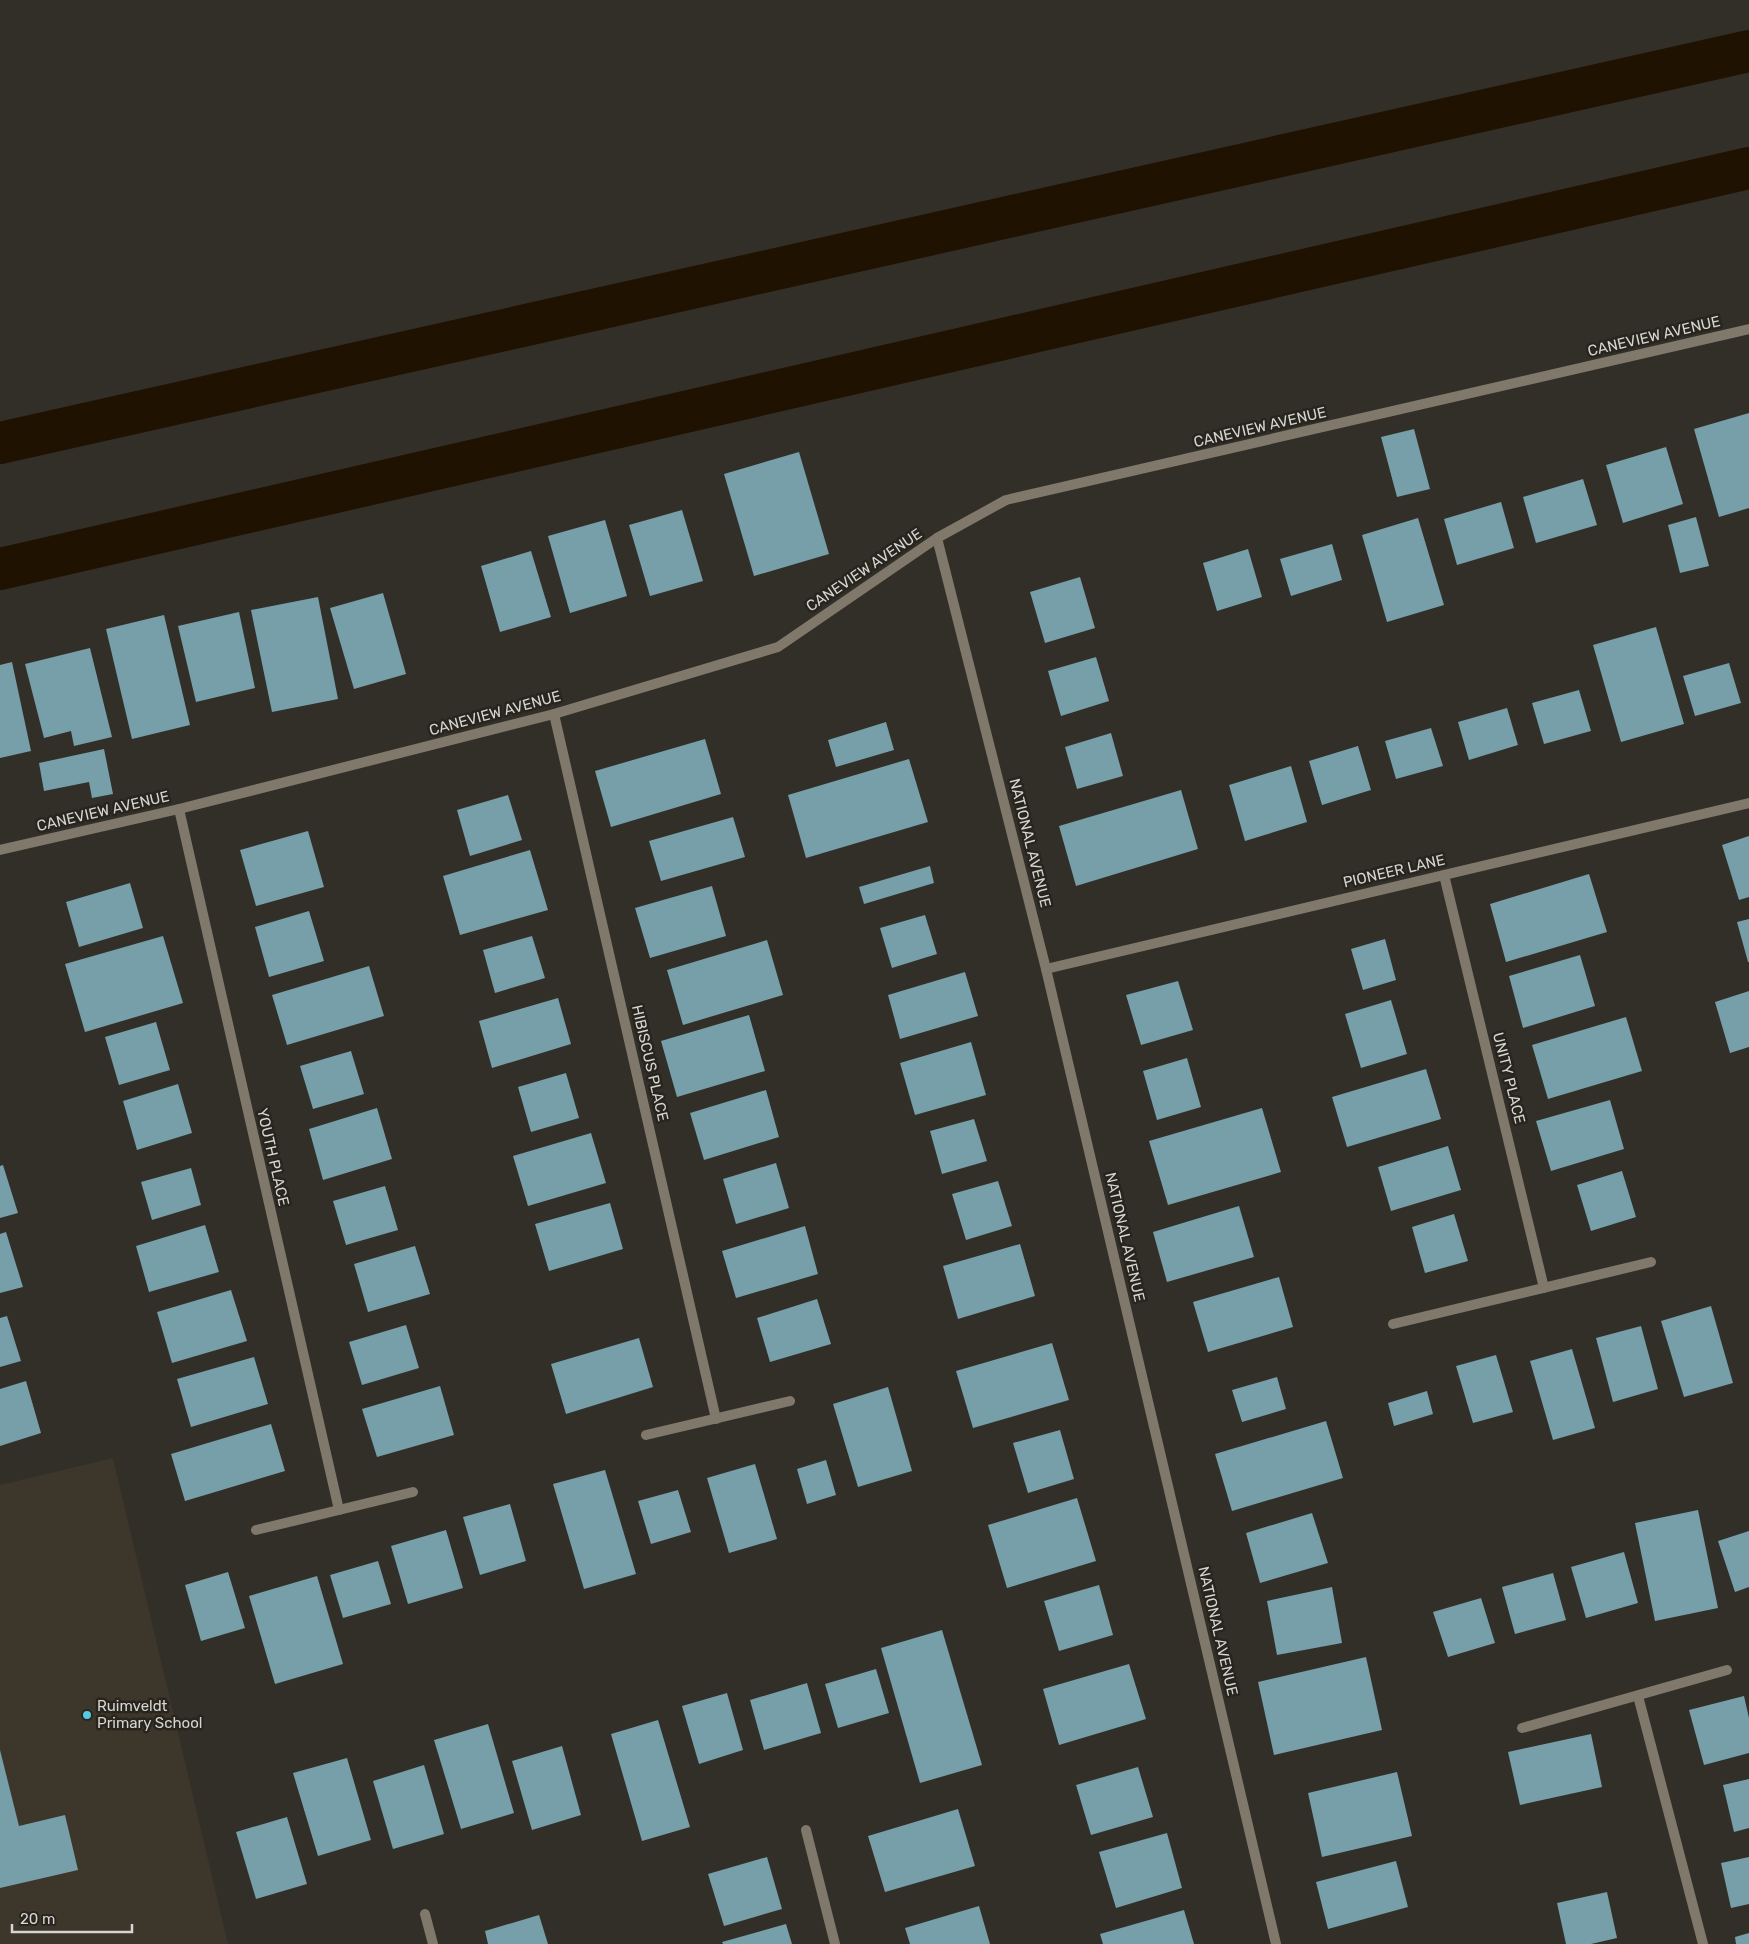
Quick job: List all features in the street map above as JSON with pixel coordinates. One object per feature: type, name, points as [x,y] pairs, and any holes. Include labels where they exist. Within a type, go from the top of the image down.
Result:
[{"type":"street","name":"CANEVIEW AVENUE","points":[[0,850],[179,809],[554,714],[778,647],[937,538],[1006,500],[1749,329]]},
{"type":"street","name":"NATIONAL AVENUE","points":[[937,538],[1046,969],[1276,1944]]},
{"type":"street","name":"HIBISCUS PLACE","points":[[554,714],[716,1419]]},
{"type":"street","name":"PIONEER LANE","points":[[1046,969],[1749,803]]},
{"type":"street","name":"YOUTH PLACE","points":[[179,809],[339,1510]]},
{"type":"street","name":"UNITY PLACE","points":[[1444,875],[1544,1288]]},
{"type":"street","points":[[1393,1324],[1651,1262]]},
{"type":"street","points":[[646,1435],[790,1401]]},
{"type":"street","points":[[256,1530],[413,1492]]},
{"type":"street","points":[[1522,1728],[1727,1670]]},
{"type":"street","points":[[1638,1696],[1703,1944]]},
{"type":"street","points":[[806,1830],[835,1944]]},
{"type":"street","points":[[425,1914],[433,1944]]},
{"type":"shaded area","name":"Ruimveldt Primary School","points":[[113,1458],[228,1944],[0,1944],[0,1485]]},
{"type":"building","points":[[1749,413],[1749,508],[1719,517],[1694,429]]},
{"type":"building","points":[[1414,429],[1430,489],[1397,497],[1381,437]]},
{"type":"building","points":[[1666,447],[1683,504],[1623,523],[1606,465]]},
{"type":"building","points":[[799,452],[829,554],[754,576],[724,474]]},
{"type":"building","points":[[1583,479],[1597,525],[1536,543],[1523,497]]},
{"type":"building","points":[[1501,502],[1514,548],[1457,565],[1444,519]]},
{"type":"building","points":[[682,510],[703,581],[650,596],[629,525]]},
{"type":"building","points":[[1696,517],[1709,566],[1680,573],[1668,525]]},
{"type":"building","points":[[1418,518],[1444,605],[1387,622],[1362,535]]},
{"type":"building","points":[[605,520],[627,596],[570,613],[548,536]]},
{"type":"building","points":[[1332,544],[1342,580],[1291,596],[1280,559]]},
{"type":"building","points":[[1248,549],[1262,597],[1217,611],[1203,563]]},
{"type":"building","points":[[531,551],[551,617],[500,632],[481,566]]},
{"type":"building","points":[[1080,577],[1095,628],[1045,643],[1030,592]]},
{"type":"building","points":[[383,593],[406,674],[354,689],[330,608]]},
{"type":"building","points":[[318,597],[338,699],[272,712],[251,610]]},
{"type":"building","points":[[239,612],[255,688],[196,702],[178,626]]},
{"type":"building","points":[[164,615],[190,725],[132,739],[106,629]]},
{"type":"building","points":[[1656,627],[1684,724],[1621,742],[1593,645]]},
{"type":"building","points":[[90,648],[112,737],[74,746],[71,731],[44,738],[25,664]]},
{"type":"building","points":[[1096,657],[1109,701],[1061,716],[1048,671]]},
{"type":"building","points":[[12,662],[31,751],[0,758],[0,665]]},
{"type":"building","points":[[1729,663],[1741,703],[1695,716],[1683,676]]},
{"type":"building","points":[[1579,690],[1591,731],[1544,744],[1532,703]]},
{"type":"building","points":[[1507,708],[1518,745],[1469,760],[1458,722]]},
{"type":"building","points":[[886,722],[894,750],[836,767],[828,740]]},
{"type":"building","points":[[1431,728],[1443,766],[1396,779],[1385,741]]},
{"type":"building","points":[[1111,733],[1123,776],[1077,789],[1065,747]]},
{"type":"building","points":[[705,739],[721,794],[611,827],[595,771]]},
{"type":"building","points":[[1358,746],[1371,790],[1322,805],[1309,761]]},
{"type":"building","points":[[104,749],[113,794],[92,798],[89,782],[44,791],[39,763]]},
{"type":"building","points":[[909,759],[928,822],[806,858],[788,795]]},
{"type":"building","points":[[1291,766],[1307,822],[1245,841],[1229,785]]},
{"type":"building","points":[[1181,790],[1198,849],[1076,886],[1059,826]]},
{"type":"building","points":[[508,795],[522,840],[470,856],[457,810]]},
{"type":"building","points":[[733,817],[745,857],[661,881],[649,841]]},
{"type":"building","points":[[308,831],[324,887],[256,906],[240,850]]},
{"type":"building","points":[[1749,836],[1749,897],[1739,900],[1722,845]]},
{"type":"building","points":[[530,850],[548,910],[460,935],[443,876]]},
{"type":"building","points":[[930,866],[934,883],[864,904],[859,887]]},
{"type":"building","points":[[1589,874],[1607,932],[1506,962],[1490,904]]},
{"type":"building","points":[[130,883],[143,928],[79,947],[66,902]]},
{"type":"building","points":[[712,886],[726,936],[650,958],[635,908]]},
{"type":"building","points":[[309,911],[324,961],[269,977],[255,927]]},
{"type":"building","points":[[925,915],[937,954],[892,968],[880,928]]},
{"type":"building","points":[[1749,919],[1749,962],[1748,962],[1737,922]]},
{"type":"building","points":[[163,936],[183,1003],[85,1032],[65,964]]},
{"type":"building","points":[[532,936],[545,978],[495,993],[483,950]]},
{"type":"building","points":[[1385,939],[1396,980],[1363,990],[1351,949]]},
{"type":"building","points":[[767,940],[783,995],[683,1025],[667,970]]},
{"type":"building","points":[[1580,955],[1595,1006],[1523,1028],[1509,976]]},
{"type":"building","points":[[369,966],[384,1016],[287,1045],[272,995]]},
{"type":"building","points":[[965,972],[978,1016],[900,1039],[888,995]]},
{"type":"building","points":[[1178,981],[1193,1030],[1141,1045],[1126,995]]},
{"type":"building","points":[[1749,991],[1749,1047],[1730,1053],[1715,1002]]},
{"type":"building","points":[[558,998],[571,1044],[492,1068],[479,1021]]},
{"type":"building","points":[[1391,1000],[1407,1054],[1361,1068],[1345,1014]]},
{"type":"building","points":[[749,1015],[765,1071],[677,1097],[661,1041]]},
{"type":"building","points":[[1626,1017],[1642,1071],[1548,1099],[1532,1045]]},
{"type":"building","points":[[156,1022],[170,1070],[119,1085],[105,1037]]},
{"type":"building","points":[[971,1042],[986,1095],[915,1115],[900,1063]]},
{"type":"building","points":[[351,1051],[364,1094],[313,1109],[300,1066]]},
{"type":"building","points":[[1187,1058],[1201,1107],[1157,1120],[1143,1071]]},
{"type":"building","points":[[1426,1069],[1441,1119],[1347,1147],[1332,1097]]},
{"type":"building","points":[[566,1073],[579,1118],[531,1132],[518,1087]]},
{"type":"building","points":[[178,1084],[192,1133],[137,1150],[123,1101]]},
{"type":"building","points":[[766,1090],[779,1137],[704,1160],[690,1113]]},
{"type":"building","points":[[1610,1100],[1624,1149],[1551,1171],[1536,1121]]},
{"type":"building","points":[[377,1108],[392,1159],[323,1180],[309,1129]]},
{"type":"building","points":[[1262,1108],[1281,1172],[1168,1205],[1149,1141]]},
{"type":"building","points":[[974,1119],[987,1161],[942,1174],[930,1131]]},
{"type":"building","points":[[591,1133],[606,1183],[528,1206],[513,1156]]},
{"type":"building","points":[[1448,1146],[1461,1190],[1391,1211],[1378,1167]]},
{"type":"building","points":[[776,1163],[789,1208],[736,1224],[723,1179]]},
{"type":"building","points":[[3,1165],[18,1213],[0,1218],[0,1166]]},
{"type":"building","points":[[191,1168],[201,1205],[152,1220],[141,1182]]},
{"type":"building","points":[[1622,1171],[1636,1217],[1591,1231],[1577,1185]]},
{"type":"building","points":[[998,1181],[1012,1226],[966,1240],[952,1194]]},
{"type":"building","points":[[385,1186],[398,1230],[346,1245],[333,1201]]},
{"type":"building","points":[[610,1203],[623,1249],[549,1271],[535,1224]]},
{"type":"building","points":[[1239,1206],[1254,1257],[1167,1282],[1153,1232]]},
{"type":"building","points":[[1454,1214],[1468,1261],[1425,1273],[1412,1227]]},
{"type":"building","points":[[205,1225],[219,1272],[149,1292],[136,1246]]},
{"type":"building","points":[[805,1226],[818,1274],[736,1298],[722,1251]]},
{"type":"building","points":[[6,1232],[23,1287],[0,1293],[0,1234]]},
{"type":"building","points":[[1020,1244],[1035,1296],[958,1319],[943,1266]]},
{"type":"building","points":[[415,1246],[430,1294],[368,1312],[354,1264]]},
{"type":"building","points":[[1279,1277],[1293,1327],[1208,1352],[1193,1302]]},
{"type":"building","points":[[231,1290],[247,1341],[172,1363],[157,1312]]},
{"type":"building","points":[[817,1299],[831,1344],[770,1362],[757,1318]]},
{"type":"building","points":[[1711,1306],[1733,1383],[1684,1397],[1661,1321]]},
{"type":"building","points":[[7,1316],[21,1361],[0,1367],[0,1318]]},
{"type":"building","points":[[406,1325],[419,1368],[362,1385],[349,1342]]},
{"type":"building","points":[[1641,1326],[1658,1389],[1613,1402],[1596,1338]]},
{"type":"building","points":[[639,1338],[653,1387],[566,1414],[551,1364]]},
{"type":"building","points":[[1052,1343],[1069,1400],[973,1428],[956,1371]]},
{"type":"building","points":[[1572,1349],[1595,1428],[1553,1440],[1530,1361]]},
{"type":"building","points":[[1496,1355],[1513,1412],[1473,1423],[1456,1366]]},
{"type":"building","points":[[254,1357],[268,1404],[191,1427],[177,1379]]},
{"type":"building","points":[[1277,1377],[1286,1409],[1242,1422],[1232,1390]]},
{"type":"building","points":[[26,1381],[41,1433],[0,1446],[0,1389]]},
{"type":"building","points":[[440,1386],[454,1435],[377,1457],[362,1409]]},
{"type":"building","points":[[888,1387],[912,1471],[858,1487],[833,1404]]},
{"type":"building","points":[[1427,1391],[1433,1414],[1394,1426],[1388,1403]]},
{"type":"building","points":[[1326,1421],[1343,1478],[1232,1511],[1215,1454]]},
{"type":"building","points":[[271,1424],[285,1471],[185,1501],[171,1454]]},
{"type":"building","points":[[1060,1430],[1074,1479],[1028,1493],[1013,1443]]},
{"type":"building","points":[[826,1460],[836,1495],[807,1504],[797,1469]]},
{"type":"building","points":[[755,1464],[777,1539],[729,1553],[707,1478]]},
{"type":"building","points":[[605,1470],[636,1574],[584,1589],[553,1484]]},
{"type":"building","points":[[678,1490],[691,1532],[651,1544],[638,1501]]},
{"type":"building","points":[[1077,1498],[1096,1561],[1007,1588],[988,1525]]},
{"type":"building","points":[[510,1504],[526,1561],[480,1575],[463,1517]]},
{"type":"building","points":[[1698,1510],[1718,1608],[1655,1621],[1635,1523]]},
{"type":"building","points":[[1312,1513],[1328,1563],[1260,1583],[1246,1533]]},
{"type":"building","points":[[446,1530],[463,1588],[408,1604],[391,1546]]},
{"type":"building","points":[[1749,1531],[1749,1587],[1735,1592],[1718,1541]]},
{"type":"building","points":[[1624,1552],[1638,1603],[1586,1618],[1571,1567]]},
{"type":"building","points":[[378,1561],[391,1604],[343,1618],[330,1575]]},
{"type":"building","points":[[228,1572],[245,1628],[201,1641],[185,1585]]},
{"type":"building","points":[[1553,1573],[1566,1620],[1515,1634],[1502,1587]]},
{"type":"building","points":[[317,1576],[343,1664],[275,1684],[249,1596]]},
{"type":"building","points":[[1099,1585],[1113,1635],[1059,1651],[1044,1601]]},
{"type":"building","points":[[1332,1587],[1342,1643],[1277,1655],[1267,1601]]},
{"type":"building","points":[[1481,1598],[1495,1643],[1448,1657],[1433,1612]]},
{"type":"building","points":[[942,1630],[982,1765],[920,1783],[881,1648]]},
{"type":"building","points":[[1366,1657],[1382,1730],[1274,1755],[1258,1682]]},
{"type":"building","points":[[1129,1664],[1146,1719],[1059,1745],[1043,1689]]},
{"type":"building","points":[[876,1669],[889,1713],[838,1728],[825,1684]]},
{"type":"building","points":[[807,1683],[821,1733],[764,1750],[750,1700]]},
{"type":"building","points":[[727,1693],[743,1750],[699,1764],[682,1706]]},
{"type":"building","points":[[1744,1696],[1749,1718],[1749,1753],[1704,1765],[1689,1710]]},
{"type":"building","points":[[658,1720],[690,1827],[642,1841],[611,1734]]},
{"type":"building","points":[[488,1724],[514,1813],[461,1829],[434,1740]]},
{"type":"building","points":[[1591,1734],[1602,1787],[1520,1805],[1508,1752]]},
{"type":"building","points":[[562,1746],[581,1815],[532,1830],[512,1761]]},
{"type":"building","points":[[0,1750],[19,1826],[65,1815],[78,1870],[0,1888]]},
{"type":"building","points":[[347,1758],[371,1840],[318,1856],[293,1773]]},
{"type":"building","points":[[424,1765],[444,1834],[393,1849],[373,1781]]},
{"type":"building","points":[[1138,1767],[1153,1817],[1091,1835],[1076,1785]]},
{"type":"building","points":[[1397,1772],[1412,1836],[1322,1857],[1308,1793]]},
{"type":"building","points":[[1749,1779],[1749,1828],[1734,1832],[1723,1785]]},
{"type":"building","points":[[958,1809],[975,1866],[885,1892],[868,1836]]},
{"type":"building","points":[[287,1817],[307,1884],[256,1899],[236,1832]]},
{"type":"building","points":[[1167,1833],[1182,1888],[1116,1908],[1099,1852]]},
{"type":"building","points":[[767,1857],[782,1909],[724,1926],[708,1874]]},
{"type":"building","points":[[1749,1857],[1749,1904],[1731,1908],[1721,1863]]},
{"type":"building","points":[[1396,1861],[1408,1907],[1328,1929],[1316,1882]]},
{"type":"building","points":[[1607,1892],[1617,1938],[1591,1944],[1566,1944],[1557,1903]]},
{"type":"building","points":[[979,1906],[990,1944],[910,1944],[905,1928]]},
{"type":"building","points":[[1184,1910],[1194,1944],[1103,1944],[1100,1934]]},
{"type":"building","points":[[539,1915],[548,1944],[488,1944],[485,1931]]},
{"type":"building","points":[[786,1924],[792,1944],[723,1944],[722,1942]]},
{"type":"building","points":[[1749,1933],[1749,1944],[1736,1944],[1735,1937]]},
{"type":"waterway","points":[[0,443],[1749,51]]},
{"type":"waterway","points":[[0,569],[1749,168]]},
{"type":"place","name":"Ruimveldt Primary School","points":[[87,1715]]}]
